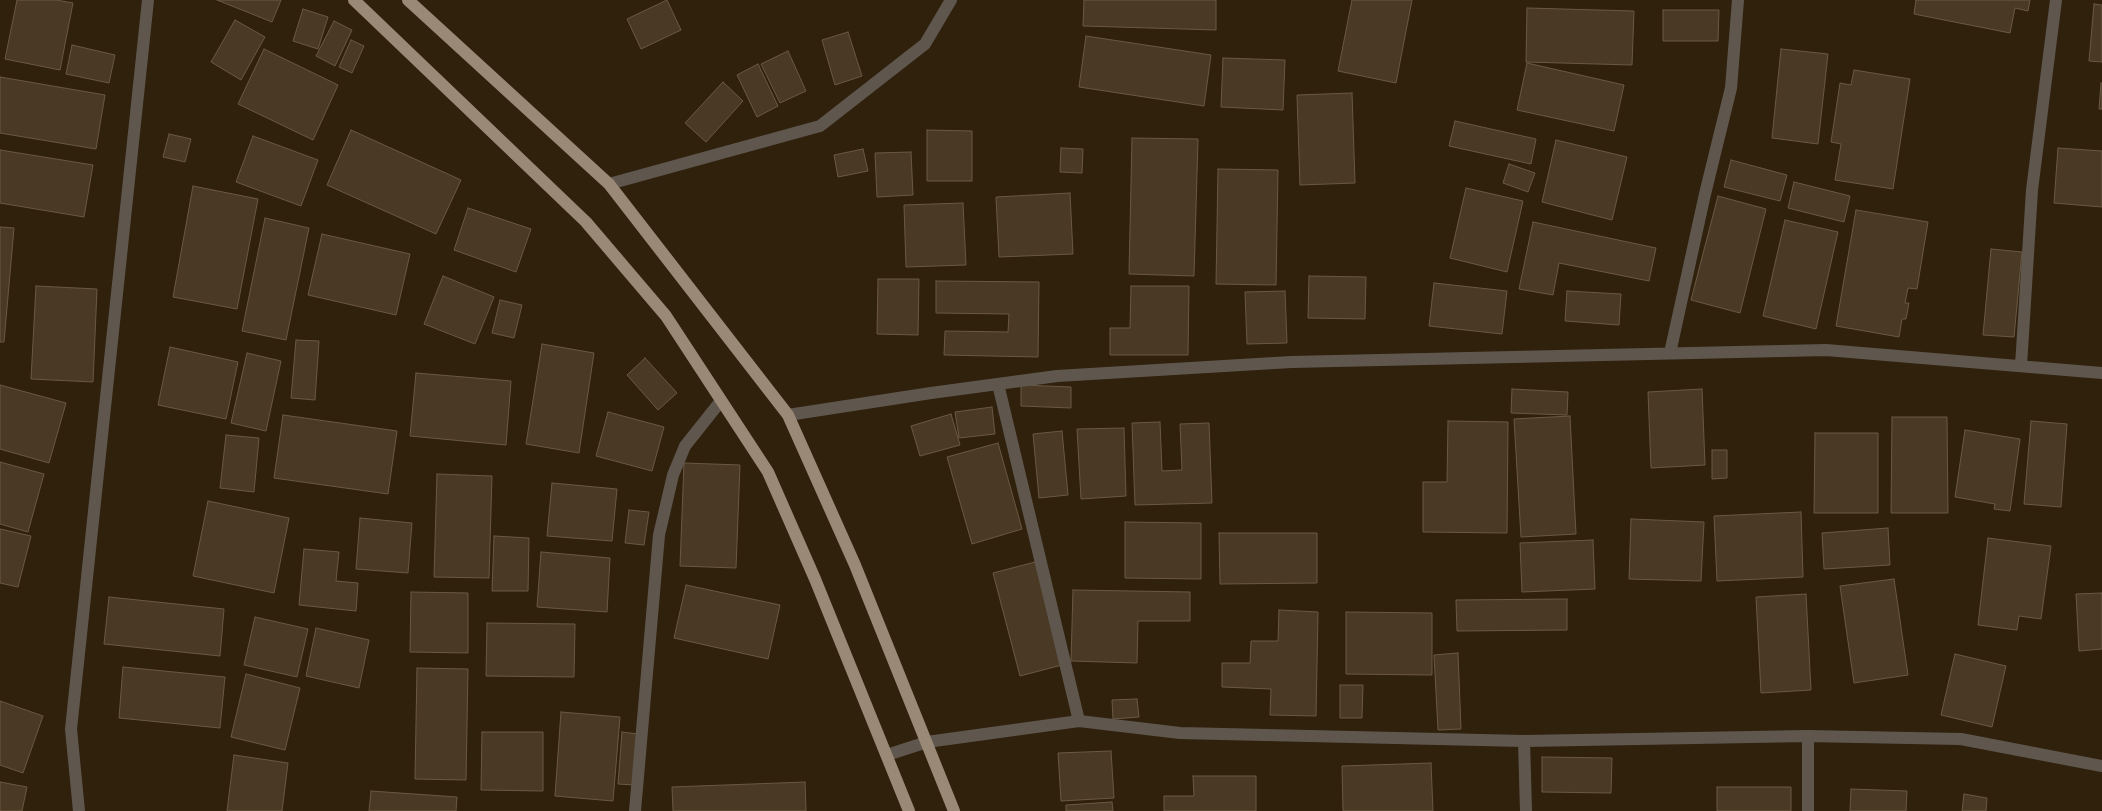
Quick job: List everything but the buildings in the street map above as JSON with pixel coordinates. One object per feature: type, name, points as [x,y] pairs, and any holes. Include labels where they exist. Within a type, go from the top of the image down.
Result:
[{"type":"main road","points":[[354,0],[586,222],[666,316],[720,402],[768,472],[815,579],[909,811]]},
{"type":"main road","points":[[408,0],[609,184],[788,415],[855,565],[954,811]]},
{"type":"street","points":[[79,811],[71,729],[148,0]]},
{"type":"street","points":[[609,184],[820,126],[925,44],[951,0]]},
{"type":"street","points":[[1670,353],[1705,194],[1731,88],[1738,0]]},
{"type":"street","points":[[2021,366],[2032,190],[2056,0]]},
{"type":"street","points":[[788,415],[1057,376],[1291,362],[1826,350],[2102,373]]},
{"type":"street","points":[[998,384],[1079,721]]},
{"type":"street","points":[[635,811],[659,535],[672,475],[685,446],[720,402]]},
{"type":"street","points":[[887,755],[927,742],[1079,721],[1180,732],[1524,741],[1808,736],[1961,739],[2102,766]]},
{"type":"street","points":[[1808,736],[1808,811]]},
{"type":"street","points":[[1524,741],[1526,811]]}]
